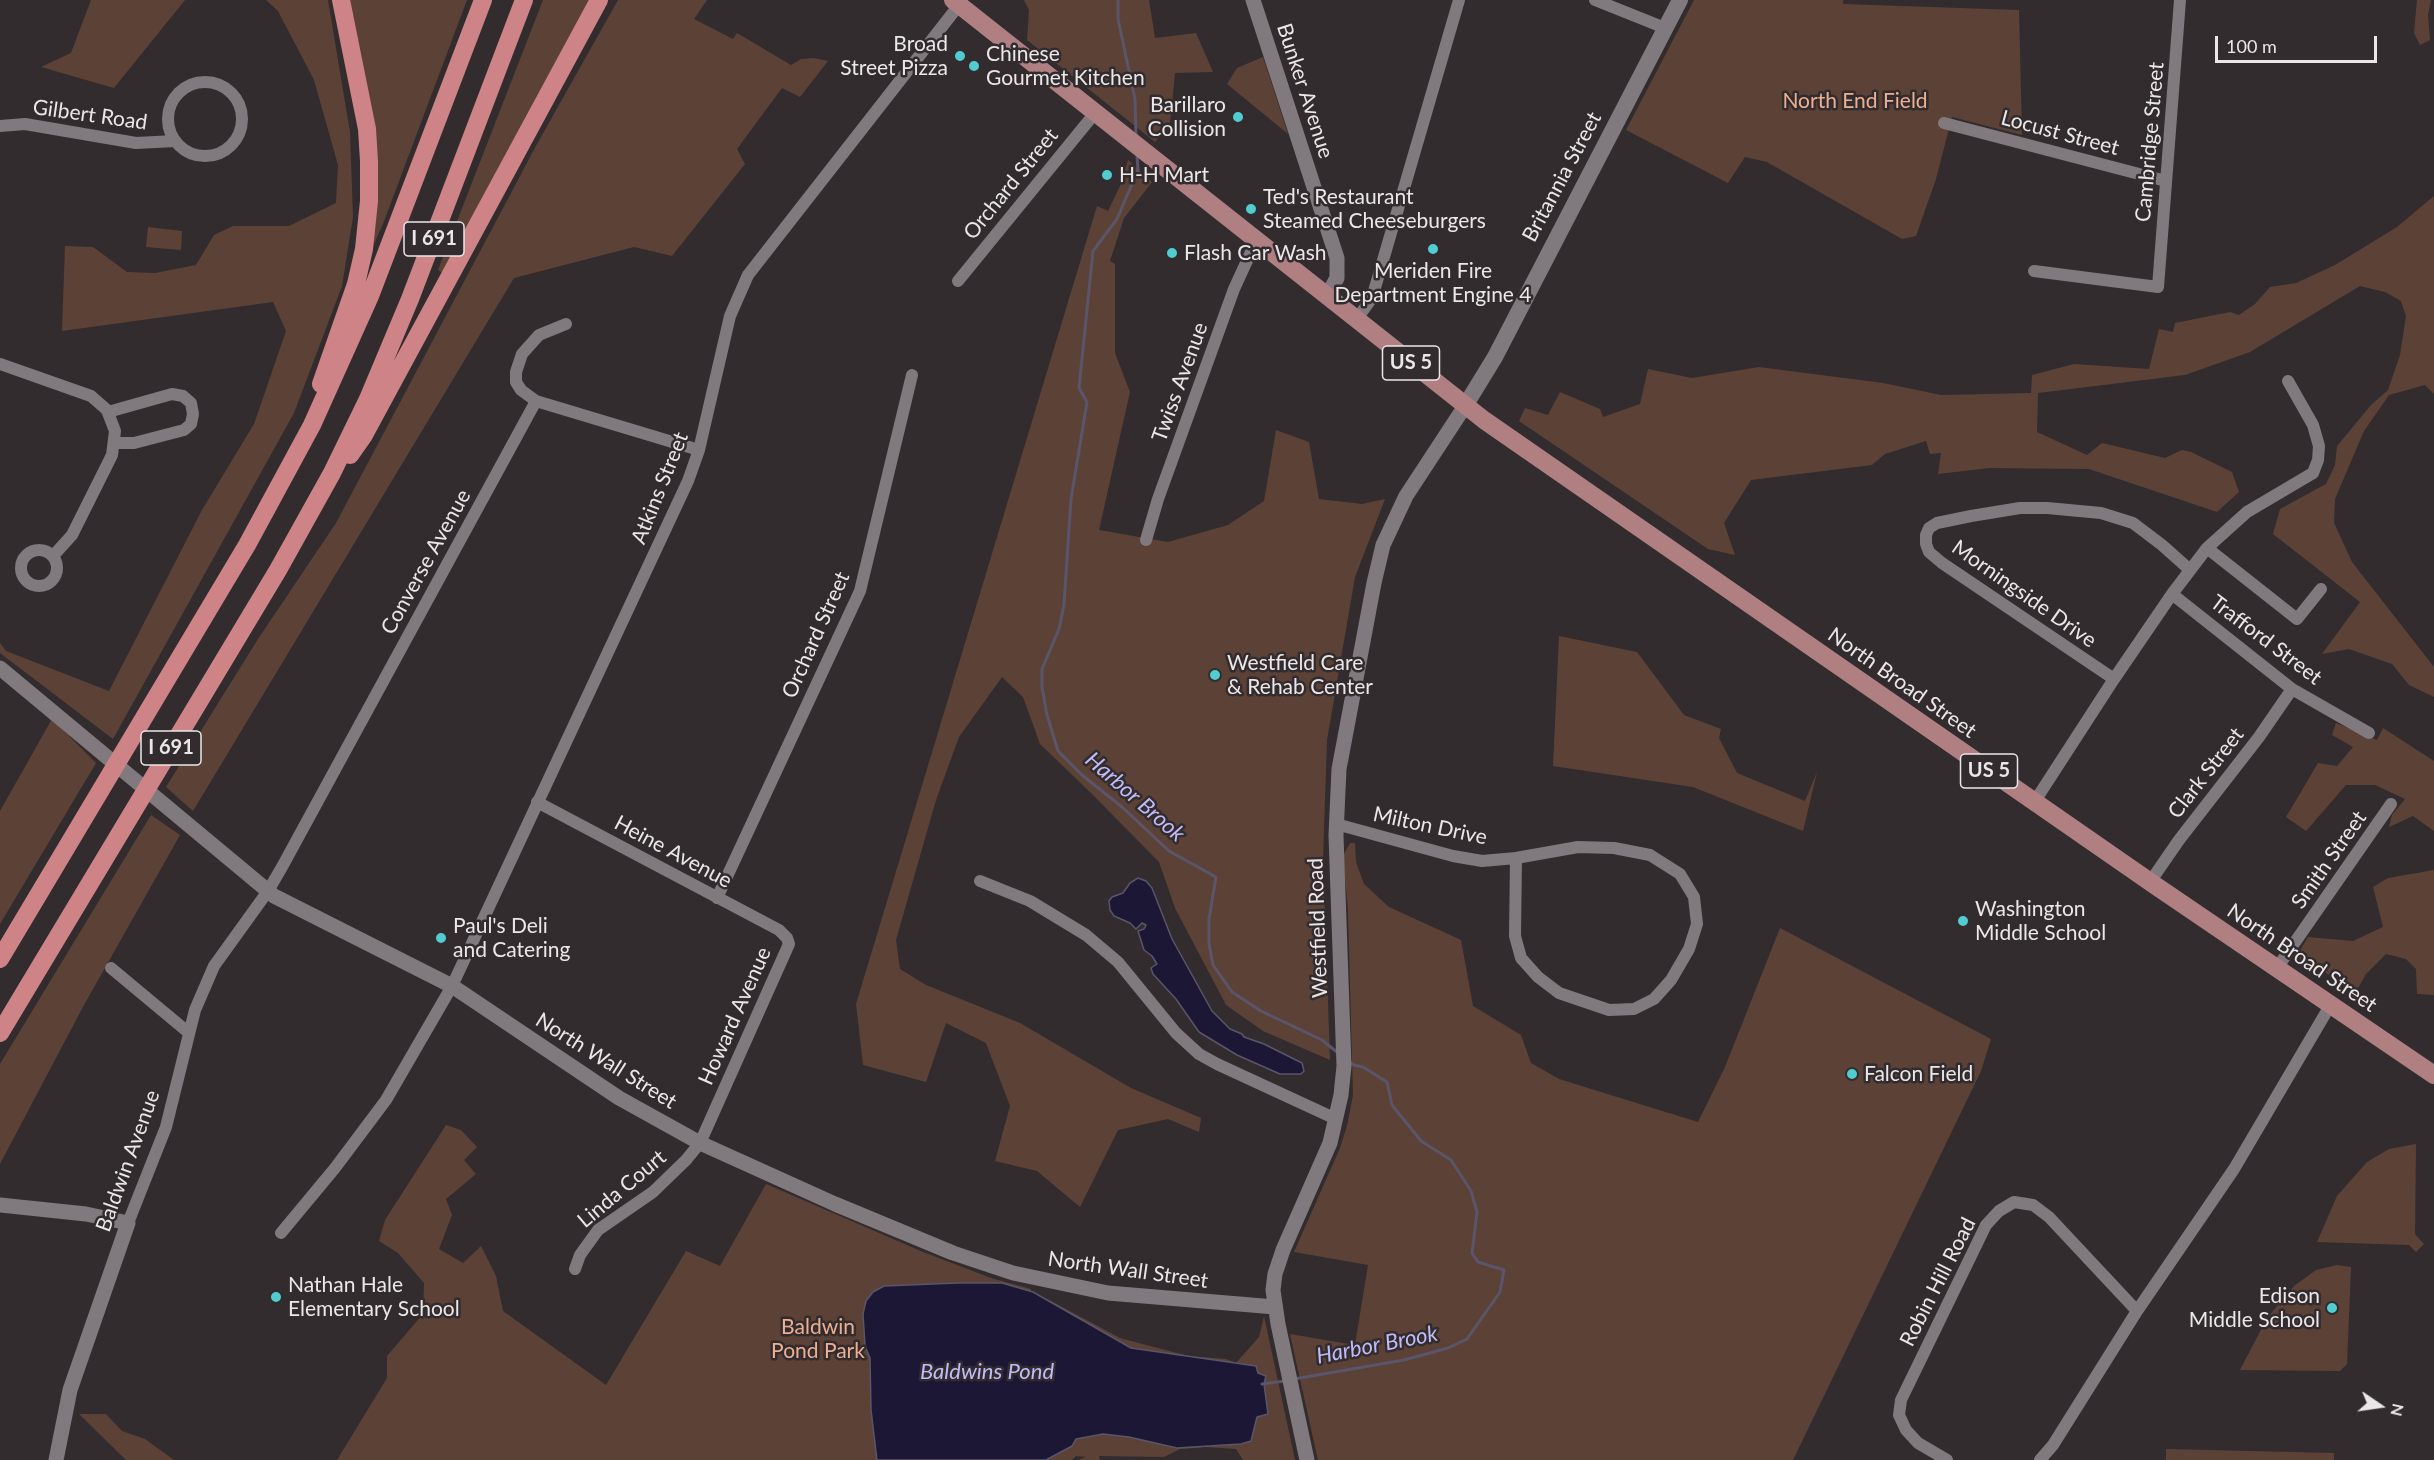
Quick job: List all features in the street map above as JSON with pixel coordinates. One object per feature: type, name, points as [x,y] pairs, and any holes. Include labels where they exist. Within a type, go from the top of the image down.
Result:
[{"type":"highway","points":[[316,415],[322,378],[344,323],[359,272],[369,207],[367,129],[341,0]]},
{"type":"highway","name":"I 691","points":[[0,959],[248,545],[316,415],[370,296],[483,0]]},
{"type":"highway","name":"I 691","points":[[0,1033],[278,570],[332,473],[372,390],[411,299],[524,0]]},
{"type":"highway","points":[[332,473],[352,453],[364,435],[599,0]]},
{"type":"main road","name":"Britannia Street","points":[[1466,406],[1495,357],[1680,0]]},
{"type":"main road","name":"US 5","points":[[956,2],[1466,406]]},
{"type":"main road","name":"North Broad Street","points":[[1466,406],[2150,882],[2434,1075]]},
{"type":"street","name":"Bunker Avenue","points":[[1253,0],[1337,258],[1337,278],[1328,296]]},
{"type":"street","points":[[1356,320],[1372,298],[1459,0]]},
{"type":"street","points":[[1595,0],[1665,28]]},
{"type":"street","name":"Cambridge Street","points":[[2034,271],[2158,287],[2181,0]]},
{"type":"street","name":"Atkins Street","points":[[281,1233],[335,1168],[386,1100],[452,986],[676,509],[699,450],[729,316],[748,275],[956,2]]},
{"type":"street","name":"Gilbert Road","points":[[0,126],[25,124],[136,143],[175,141],[184,150],[196,155],[208,156],[220,153],[231,146],[238,137],[242,124],[241,111],[236,99],[218,84],[195,83],[184,88],[175,97],[170,107],[168,119],[175,141]]},
{"type":"street","name":"Orchard Street","points":[[958,281],[1095,113]]},
{"type":"street","name":"Locust Street","points":[[1944,123],[2166,181]]},
{"type":"street","name":"Twiss Avenue","points":[[1146,540],[1158,498],[1234,289],[1257,239]]},
{"type":"street","points":[[566,324],[539,335],[522,354],[516,372],[516,382],[520,390],[536,401],[699,450]]},
{"type":"street","points":[[0,364],[82,391],[99,402],[108,412],[115,431],[112,455],[72,535],[53,556]]},
{"type":"street","name":"Orchard Street","points":[[717,898],[860,591],[912,375]]},
{"type":"street","points":[[2035,801],[2172,594],[2207,548],[2247,512],[2313,473],[2318,460],[2319,446],[2313,425],[2288,381]]},
{"type":"street","points":[[108,412],[172,394],[183,396],[191,403],[193,414],[191,424],[184,430],[134,443],[115,443]]},
{"type":"street","name":"Converse Avenue","points":[[268,891],[536,401]]},
{"type":"street","name":"Westfield Road","points":[[1307,1460],[1273,1290],[1278,1264],[1330,1143],[1344,1072],[1336,824],[1339,769],[1383,545],[1411,488],[1466,406]]},
{"type":"street","name":"Morningside Drive","points":[[2114,680],[1942,563],[1929,552],[1926,544],[1929,528],[1937,523],[2020,508],[2047,507],[2101,513],[2133,524],[2162,545],[2190,570]]},
{"type":"street","points":[[2207,548],[2297,619],[2321,589]]},
{"type":"street","name":"Trafford Street","points":[[2172,594],[2292,689],[2369,733]]},
{"type":"street","name":"North Wall Street","points":[[0,668],[165,807],[284,902],[452,986],[619,1098],[700,1143],[835,1204],[953,1253],[1013,1273],[1108,1293],[1275,1307]]},
{"type":"street","name":"Clark Street","points":[[2150,882],[2292,689]]},
{"type":"street","name":"Heine Avenue","points":[[537,802],[648,859],[779,930],[788,938]]},
{"type":"street","name":"Smith Street","points":[[2277,968],[2391,804]]},
{"type":"street","name":"Milton Drive","points":[[1336,824],[1453,856],[1482,861],[1516,858],[1578,847],[1614,848],[1650,855],[1680,874],[1694,897],[1697,924],[1689,950],[1671,980],[1654,999],[1634,1009],[1608,1010],[1559,993],[1538,977],[1521,958],[1515,936],[1516,858]]},
{"type":"street","points":[[980,881],[1030,901],[1086,935],[1118,962],[1166,1022],[1199,1054],[1336,1119]]},
{"type":"street","name":"Baldwin Avenue","points":[[56,1460],[72,1382],[128,1223],[166,1127],[198,1002],[214,966],[268,891]]},
{"type":"street","name":"Howard Avenue","points":[[700,1143],[787,950],[788,938]]},
{"type":"street","points":[[111,968],[189,1033]]},
{"type":"street","points":[[2040,1460],[2053,1445],[2137,1311],[2234,1169],[2331,1004]]},
{"type":"street","name":"Linda Court","points":[[575,1269],[580,1255],[598,1230],[661,1185],[700,1143]]},
{"type":"street","name":"Robin Hill Road","points":[[1947,1460],[1918,1443],[1906,1430],[1899,1415],[1901,1400],[1986,1225],[1999,1211],[2014,1202],[2033,1205],[2049,1217],[2137,1311]]},
{"type":"street","points":[[0,1205],[86,1214],[128,1223]]},
{"type":"green space","points":[[91,0],[185,0],[114,88],[41,67],[71,53]]},
{"type":"green space","points":[[266,0],[328,0],[350,132],[353,217],[342,286],[294,413],[113,739],[0,653],[0,643],[6,651],[109,691],[202,510],[254,424],[286,331],[273,302],[62,331],[65,246],[93,247],[127,272],[155,273],[196,265],[214,235],[233,226],[289,226],[336,203],[338,165],[314,80],[278,11]]},
{"type":"green space","points":[[348,0],[467,0],[370,253]]},
{"type":"green space","points":[[543,0],[591,0],[444,274],[438,270]]},
{"type":"green space","points":[[618,0],[707,0],[694,19],[733,39],[737,33],[791,65],[801,59],[814,58],[828,61],[800,97],[782,88],[737,149],[745,164],[672,256],[634,247],[514,278],[193,811],[166,787],[258,639],[336,523],[537,144]]},
{"type":"green space","points":[[1024,0],[1149,0],[1155,38],[1196,33],[1213,72],[1175,73],[1170,124],[1155,142],[1027,40],[1029,10]]},
{"type":"green space","name":"North End Field","points":[[1694,0],[1843,0],[1843,4],[2019,10],[2022,135],[1952,117],[1936,179],[1916,236],[1902,239],[1767,162],[1745,157],[1728,183],[1626,130]]},
{"type":"green space","points":[[2417,0],[2431,0],[2428,15],[2430,40],[2420,45],[2414,33]]},
{"type":"green space","points":[[1263,57],[1288,134],[1227,84],[1237,68]]},
{"type":"green space","points":[[1128,160],[1152,182],[1124,218],[1110,261],[1115,264],[1115,353],[1130,392],[1099,530],[1168,542],[1228,525],[1264,501],[1276,430],[1309,442],[1319,499],[1362,504],[1385,499],[1355,577],[1327,740],[1323,859],[1330,1060],[1263,1031],[1226,1005],[1175,908],[1159,862],[1040,744],[1023,697],[1002,677],[959,737],[936,800],[896,940],[900,969],[926,985],[1020,1023],[1131,1088],[1201,1118],[1199,1132],[1168,1119],[1118,1130],[1080,1207],[1037,1171],[995,1161],[1010,1106],[986,1043],[946,1023],[926,1082],[863,1065],[856,1004],[1097,206],[1108,211],[1120,186]]},
{"type":"green space","points":[[2434,196],[2434,394],[2425,385],[2389,395],[2364,431],[2335,499],[2334,523],[2352,562],[2434,667],[2434,697],[2409,685],[2392,664],[2349,649],[2322,654],[2360,602],[2273,534],[2280,509],[2326,484],[2335,465],[2337,446],[2371,405],[2388,390],[2400,355],[2406,316],[2401,301],[2385,292],[2360,286],[2250,352],[2185,375],[2038,393],[2037,432],[2087,455],[2102,443],[2165,458],[2182,450],[2232,472],[2239,492],[2217,512],[2089,469],[1989,468],[1938,474],[1941,453],[1930,454],[1926,441],[1885,454],[1872,465],[1751,480],[1724,523],[1735,555],[1708,549],[1519,421],[1525,408],[1548,415],[1560,392],[1600,409],[1603,417],[1640,404],[1648,369],[1692,378],[1759,367],[1883,383],[1941,395],[2031,393],[2032,375],[2074,364],[2149,369],[2159,329],[2173,332],[2175,323],[2230,312],[2239,315],[2255,304],[2270,287],[2296,283],[2335,265],[2397,227]]},
{"type":"green space","points":[[148,227],[182,231],[181,250],[146,247]]},
{"type":"green space","points":[[1559,636],[1637,652],[1684,715],[1721,729],[1719,738],[1737,773],[1805,801],[1817,772],[1803,831],[1693,787],[1553,766]]},
{"type":"green space","points":[[52,719],[96,763],[0,924],[0,811]]},
{"type":"green space","points":[[2336,723],[2377,740],[2383,728],[2434,761],[2434,831],[2413,816],[2389,827],[2392,815],[2405,799],[2375,785],[2346,785],[2306,831],[2286,817],[2318,763],[2337,766],[2353,747],[2332,735]]},
{"type":"green space","points":[[151,815],[180,835],[84,1005],[0,1164],[0,1064]]},
{"type":"green space","name":"Falcon Field","points":[[1350,843],[1355,843],[1356,862],[1364,884],[1389,907],[1461,940],[1473,1006],[1521,1035],[1531,1063],[1559,1079],[1698,1122],[1725,1067],[1780,928],[1991,1039],[1981,1071],[1793,1460],[1318,1460],[1290,1334],[1355,1345],[1368,1265],[1294,1252],[1340,1148],[1353,1095],[1348,910],[1343,856]]},
{"type":"green space","points":[[2434,870],[2434,995],[2417,994],[2416,969],[2406,959],[2386,954],[2366,974],[2357,990],[2296,957],[2308,937],[2353,941],[2383,927],[2373,887],[2388,878]]},
{"type":"green space","name":"Baldwin Pond Park","points":[[446,1125],[461,1130],[477,1147],[464,1160],[476,1174],[446,1199],[452,1215],[439,1249],[463,1263],[481,1246],[496,1276],[503,1311],[606,1385],[686,1251],[720,1266],[766,1184],[923,1252],[991,1278],[1031,1289],[1031,1292],[1120,1338],[1188,1356],[1226,1359],[1236,1363],[1259,1337],[1264,1316],[1295,1460],[1243,1460],[1236,1449],[1205,1447],[1180,1449],[1164,1457],[1099,1456],[1100,1460],[1078,1460],[1086,1457],[1076,1456],[1072,1460],[337,1460],[387,1378],[387,1356],[423,1314],[424,1283],[398,1253],[379,1241],[385,1220]]},
{"type":"green space","points":[[2416,1144],[2415,1234],[2424,1244],[2416,1252],[2409,1245],[2317,1242],[2337,1196],[2367,1162],[2389,1149]]},
{"type":"green space","points":[[2337,1265],[2351,1267],[2347,1364],[2340,1371],[2240,1370],[2267,1318],[2294,1286],[2316,1270]]},
{"type":"green space","points":[[79,1414],[106,1414],[122,1431],[145,1439],[174,1460],[126,1460]]},
{"type":"green space","points":[[2166,1449],[2334,1453],[2334,1460],[2166,1460]]},
{"type":"water","points":[[1138,878],[1146,881],[1152,888],[1172,939],[1212,1011],[1230,1029],[1302,1063],[1304,1071],[1301,1074],[1280,1074],[1237,1055],[1199,1032],[1176,999],[1153,974],[1151,968],[1157,964],[1144,950],[1138,931],[1144,929],[1146,925],[1142,923],[1136,929],[1130,923],[1114,916],[1110,910],[1109,901],[1112,897],[1123,893],[1130,883]]},
{"type":"water","name":"Baldwins Pond","points":[[1002,1283],[1033,1292],[1131,1348],[1256,1366],[1258,1373],[1266,1376],[1264,1384],[1268,1414],[1257,1417],[1251,1441],[1241,1444],[1177,1448],[1129,1437],[1103,1434],[1076,1439],[1072,1446],[1046,1460],[877,1460],[871,1410],[870,1358],[865,1346],[863,1314],[866,1301],[873,1292],[884,1286]]},
{"type":"waterway","name":"Harbor Brook","points":[[1118,0],[1118,19],[1135,99],[1136,136]]},
{"type":"waterway","name":"Harbor Brook","points":[[1137,155],[1138,170],[1117,219],[1093,251],[1079,388],[1087,402],[1071,499],[1064,605],[1059,629],[1042,669],[1042,687],[1047,715],[1058,751],[1082,775],[1122,807],[1169,851],[1216,877],[1209,919],[1209,944],[1213,965],[1232,992],[1261,1011],[1322,1040],[1338,1053]]},
{"type":"waterway","name":"Harbor Brook","points":[[1294,1379],[1404,1360],[1448,1348],[1467,1339],[1500,1292],[1504,1270],[1478,1262],[1472,1253],[1477,1212],[1471,1191],[1451,1160],[1421,1141],[1392,1105],[1387,1082],[1363,1067],[1348,1061]]},
{"type":"waterway","name":"Harbor Brook","points":[[1262,1384],[1285,1381]]},
{"type":"place","name":"Broad Street Pizza","points":[[960,56]]},
{"type":"place","name":"Chinese Gourmet Kitchen","points":[[974,66]]},
{"type":"place","name":"Barillaro Collision","points":[[1238,117]]},
{"type":"place","name":"H-H Mart","points":[[1107,175]]},
{"type":"place","name":"Ted's Restaurant Steamed Cheeseburgers","points":[[1251,209]]},
{"type":"place","name":"Meriden Fire Department Engine 4","points":[[1433,249]]},
{"type":"place","name":"Flash Car Wash","points":[[1172,253]]},
{"type":"place","name":"Westfield Care & Rehab Center","points":[[1215,675]]},
{"type":"place","name":"Washington Middle School","points":[[1963,921]]},
{"type":"place","name":"Paul's Deli and Catering","points":[[441,938]]},
{"type":"place","name":"Falcon Field","points":[[1852,1074]]},
{"type":"place","name":"Nathan Hale Elementary School","points":[[276,1297]]},
{"type":"place","name":"Edison Middle School","points":[[2332,1308]]}]
